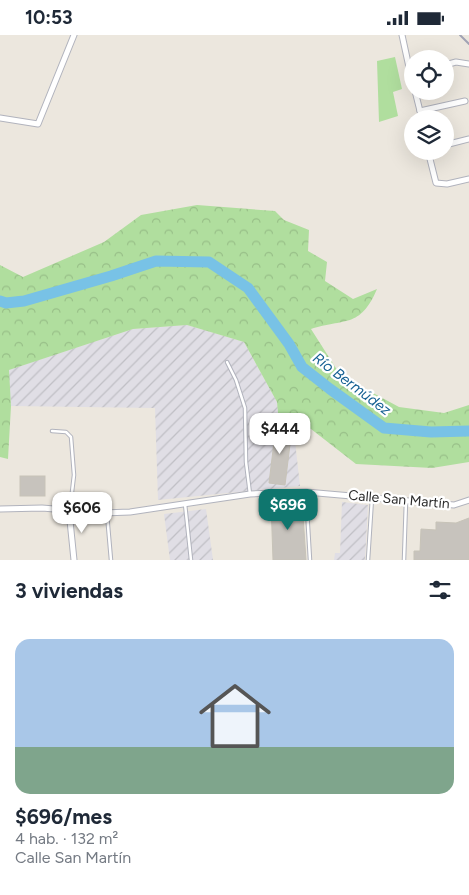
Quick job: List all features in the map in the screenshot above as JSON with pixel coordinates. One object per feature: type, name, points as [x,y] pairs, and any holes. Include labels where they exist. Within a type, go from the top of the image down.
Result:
[{"type":"street","points":[[0,118],[38,124],[74,35]]},
{"type":"street","points":[[402,35],[406,50]]},
{"type":"street","points":[[454,63],[469,64]]},
{"type":"street","points":[[424,110],[465,101]]},
{"type":"street","points":[[454,143],[469,139]]},
{"type":"street","points":[[430,160],[433,178],[440,185],[469,179]]},
{"type":"street","name":"Calle San Martín","points":[[0,509],[42,508],[107,513],[130,512],[250,494],[306,492],[454,505],[469,500]]},
{"type":"street","points":[[70,511],[74,560]]},
{"type":"lane","points":[[227,362],[236,379],[244,408],[246,462],[250,494]]},
{"type":"lane","points":[[52,431],[66,432],[71,437],[74,475],[70,511]]},
{"type":"lane","points":[[306,492],[310,560]]},
{"type":"lane","points":[[368,560],[372,497]]},
{"type":"lane","points":[[404,560],[406,500]]},
{"type":"lane","points":[[186,505],[191,560]]},
{"type":"lane","points":[[107,513],[111,560]]},
{"type":"shaded area","points":[[187,325],[244,342],[277,402],[280,422],[293,423],[300,486],[158,500],[155,408],[11,406],[8,370],[133,329]]},
{"type":"shaded area","points":[[342,502],[368,505],[365,560],[334,560],[335,553],[340,553]]},
{"type":"shaded area","points":[[206,509],[213,560],[170,560],[164,514]]},
{"type":"green space","points":[[395,57],[402,89],[393,92],[398,116],[379,122],[377,61]]},
{"type":"green space","points":[[197,205],[275,211],[284,220],[309,230],[308,251],[327,262],[325,281],[353,299],[377,289],[371,302],[357,316],[350,320],[311,329],[346,384],[362,387],[399,407],[444,413],[469,405],[469,462],[432,468],[356,464],[311,429],[293,423],[279,423],[277,402],[244,342],[187,325],[133,329],[9,370],[11,406],[8,459],[0,457],[0,265],[23,277],[104,242],[141,215]]},
{"type":"building","points":[[276,426],[292,428],[285,485],[269,483]]},
{"type":"building","points":[[20,476],[45,476],[45,496],[20,496]]},
{"type":"building","points":[[302,501],[306,560],[273,560],[271,502]]},
{"type":"building","points":[[469,518],[469,560],[414,560],[414,551],[420,551],[421,529],[436,530],[436,522],[456,523]]},
{"type":"waterway","name":"Río Bermúdez","points":[[0,301],[6,303],[24,301],[156,261],[209,262],[248,288],[289,344],[302,367],[384,428],[431,432],[469,431]]},
{"type":"railway","points":[[460,35],[469,44]]}]
